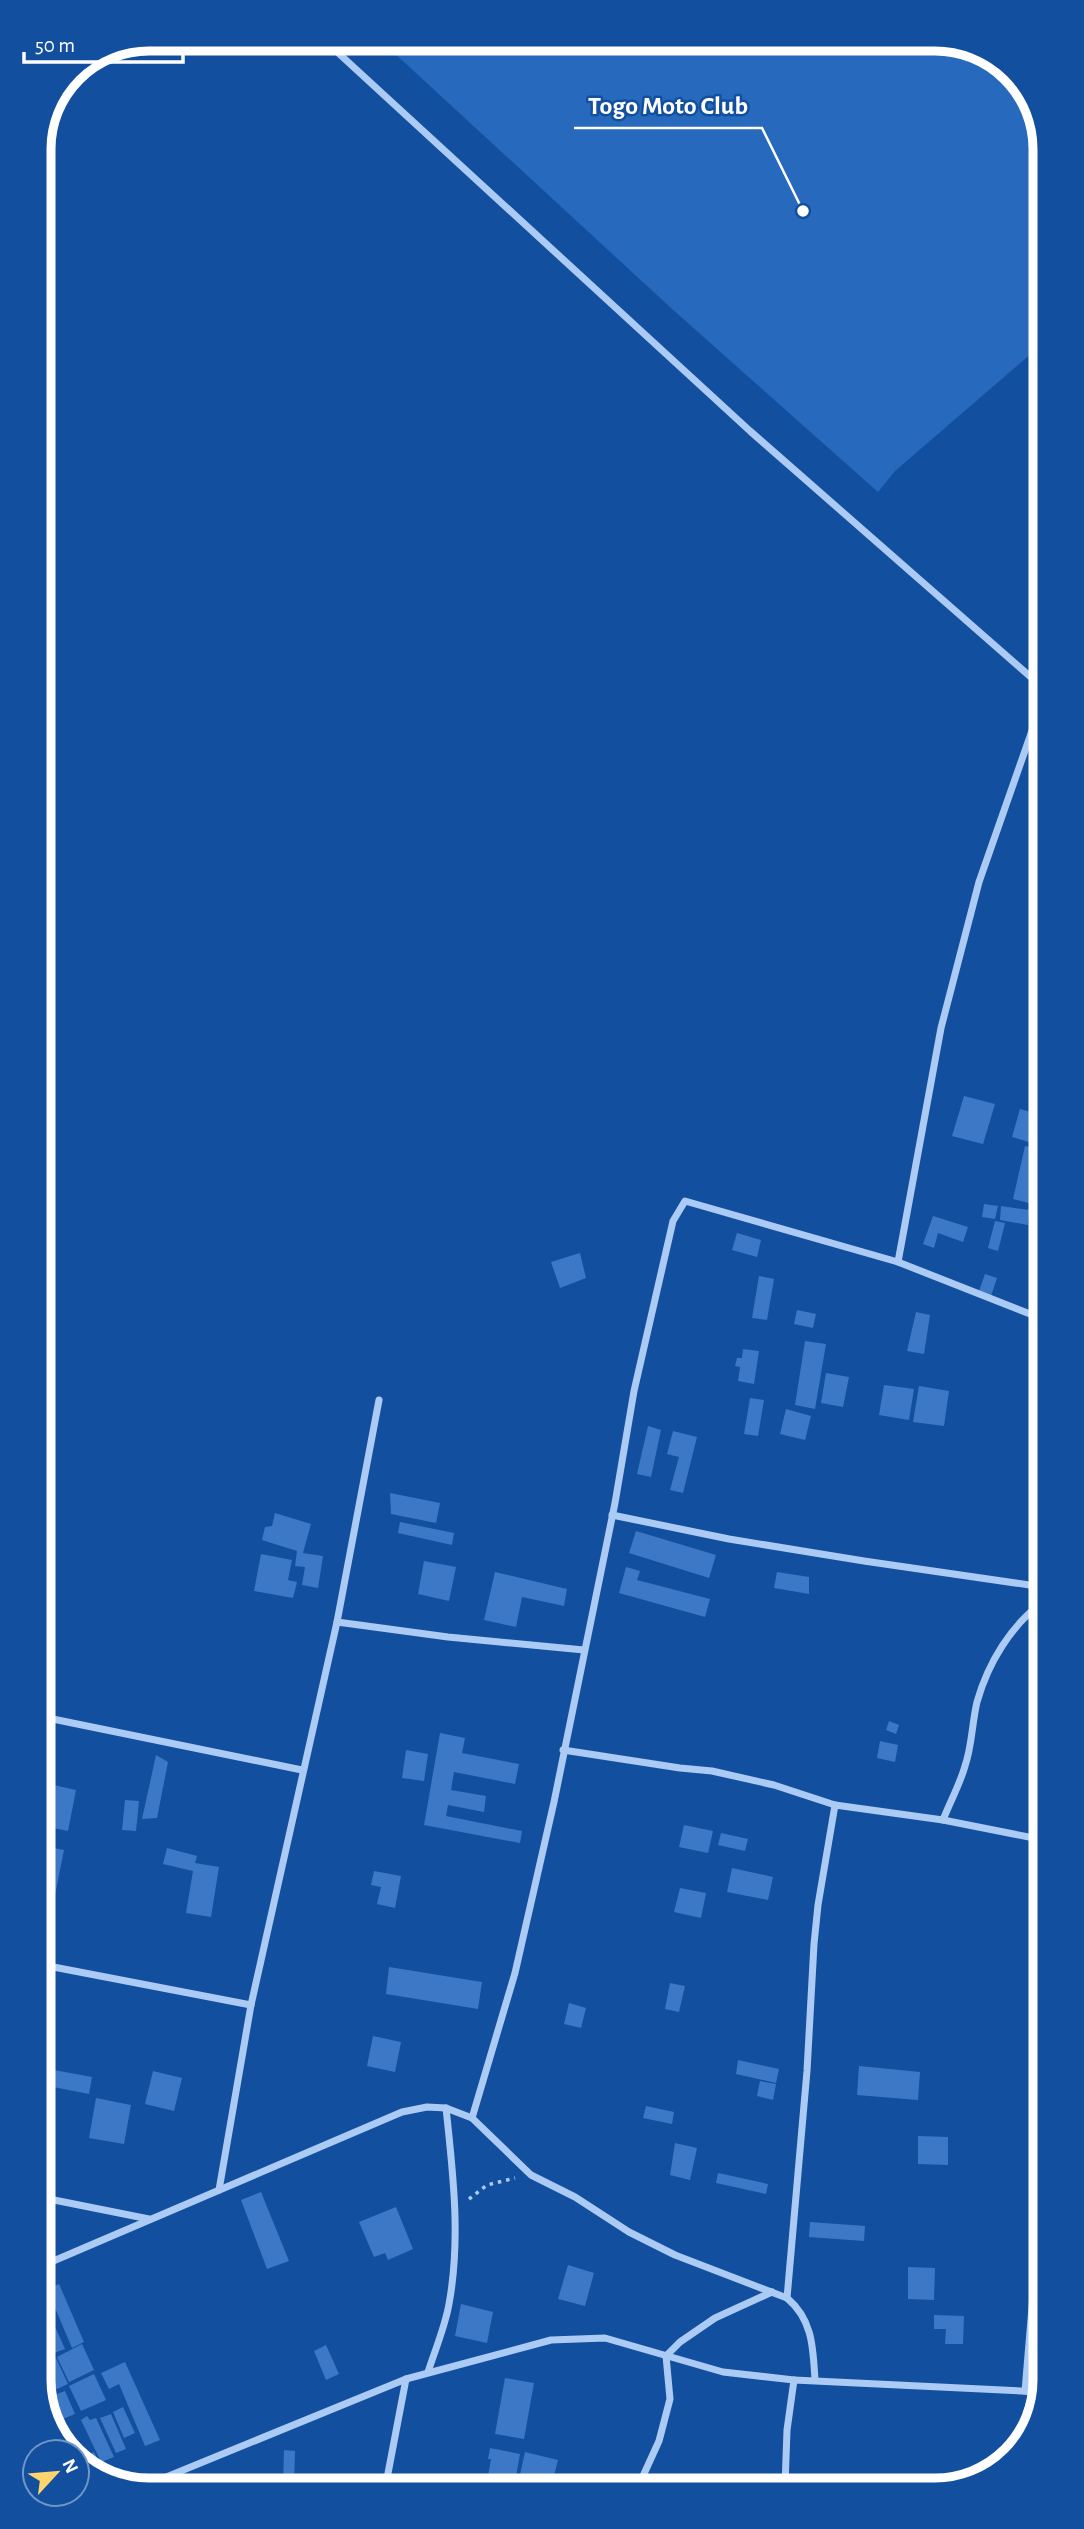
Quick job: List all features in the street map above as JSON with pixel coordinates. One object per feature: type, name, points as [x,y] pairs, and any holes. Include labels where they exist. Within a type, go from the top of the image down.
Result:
[{"type":"street","points":[[337,51],[750,431],[1033,679]]},
{"type":"street","points":[[898,1262],[941,1028],[975,895],[1033,728]]},
{"type":"street","points":[[472,2118],[515,1973],[554,1802],[634,1391],[673,1221],[685,1201],[898,1262],[1033,1315]]},
{"type":"street","points":[[219,2190],[251,2005],[337,1622],[379,1400]]},
{"type":"street","points":[[612,1515],[729,1539],[1033,1586]]},
{"type":"street","points":[[943,1820],[966,1764],[978,1701],[995,1661],[1009,1635],[1033,1609]]},
{"type":"street","points":[[337,1622],[448,1637],[584,1650]]},
{"type":"street","points":[[51,1719],[302,1770]]},
{"type":"street","points":[[563,1750],[712,1771],[774,1785],[835,1805],[943,1820],[1033,1838]]},
{"type":"street","points":[[787,2298],[807,2071],[814,1944],[835,1805]]},
{"type":"street","points":[[51,1967],[251,2005]]},
{"type":"street","points":[[51,2262],[402,2112],[427,2107],[446,2108],[472,2118],[531,2175],[575,2197],[643,2239],[675,2255],[787,2298],[806,2321],[812,2339],[815,2380]]},
{"type":"street","points":[[428,2372],[449,2307],[453,2274],[456,2213],[446,2108]]},
{"type":"street","points":[[51,2199],[151,2220]]},
{"type":"street","points":[[666,2356],[680,2342],[715,2318],[772,2292]]},
{"type":"street","points":[[1025,2390],[1033,2295]]},
{"type":"street","points":[[165,2478],[406,2379],[530,2345],[572,2338],[605,2338],[723,2372],[794,2380],[1032,2391]]},
{"type":"street","points":[[642,2478],[659,2441],[670,2399],[666,2356]]},
{"type":"street","points":[[387,2478],[406,2379]]},
{"type":"street","points":[[785,2478],[787,2430],[794,2380]]},
{"type":"path","points":[[456,2213],[475,2193],[487,2185],[531,2175]]},
{"type":"shaded area","points":[[392,51],[941,51],[967,56],[995,71],[1020,100],[1028,117],[1033,149],[1033,352],[895,471],[878,492],[671,308]]},
{"type":"building","points":[[964,1096],[995,1104],[983,1144],[952,1136]]},
{"type":"building","points":[[1020,1109],[1033,1113],[1033,1143],[1012,1137]]},
{"type":"building","points":[[1025,1146],[1033,1148],[1033,1204],[1013,1199]]},
{"type":"building","points":[[984,1204],[998,1206],[995,1219],[982,1217]]},
{"type":"building","points":[[1001,1206],[1029,1210],[1028,1225],[1000,1220]]},
{"type":"building","points":[[933,1216],[968,1227],[963,1242],[938,1233],[934,1248],[923,1244]]},
{"type":"building","points":[[995,1221],[1005,1223],[998,1251],[988,1248]]},
{"type":"building","points":[[737,1233],[761,1240],[757,1257],[732,1250]]},
{"type":"building","points":[[580,1253],[586,1278],[560,1288],[551,1262]]},
{"type":"building","points":[[985,1274],[997,1278],[991,1296],[979,1291]]},
{"type":"building","points":[[759,1276],[774,1279],[767,1320],[752,1318]]},
{"type":"building","points":[[797,1310],[816,1314],[813,1328],[794,1324]]},
{"type":"building","points":[[916,1312],[930,1315],[924,1354],[907,1351]]},
{"type":"building","points":[[805,1341],[826,1344],[815,1409],[795,1405]]},
{"type":"building","points":[[743,1349],[759,1351],[754,1384],[738,1381],[740,1367],[735,1366],[737,1358],[742,1358]]},
{"type":"building","points":[[826,1373],[849,1377],[843,1407],[821,1403]]},
{"type":"building","points":[[884,1385],[914,1389],[909,1420],[879,1415]]},
{"type":"building","points":[[919,1386],[949,1391],[944,1426],[913,1422]]},
{"type":"building","points":[[750,1398],[764,1400],[758,1436],[744,1434]]},
{"type":"building","points":[[786,1409],[811,1416],[805,1440],[780,1434]]},
{"type":"building","points":[[648,1426],[661,1430],[651,1477],[637,1474]]},
{"type":"building","points":[[673,1431],[697,1437],[683,1493],[670,1490],[679,1457],[667,1454]]},
{"type":"building","points":[[390,1493],[440,1503],[436,1523],[391,1514]]},
{"type":"building","points":[[275,1513],[311,1524],[303,1553],[323,1556],[318,1588],[302,1585],[305,1567],[295,1566],[297,1551],[262,1540],[265,1527],[272,1526]]},
{"type":"building","points":[[400,1522],[454,1533],[452,1545],[398,1533]]},
{"type":"building","points":[[636,1531],[716,1555],[709,1578],[629,1553]]},
{"type":"building","points":[[261,1554],[292,1560],[288,1580],[297,1582],[293,1598],[254,1591]]},
{"type":"building","points":[[424,1561],[456,1567],[449,1601],[418,1594]]},
{"type":"building","points":[[626,1567],[640,1571],[637,1580],[710,1599],[705,1617],[619,1593]]},
{"type":"building","points":[[495,1572],[567,1589],[564,1606],[522,1597],[516,1627],[484,1620]]},
{"type":"building","points":[[777,1572],[809,1577],[809,1594],[774,1588]]},
{"type":"building","points":[[889,1721],[899,1725],[896,1734],[886,1730]]},
{"type":"building","points":[[440,1733],[465,1738],[462,1753],[519,1764],[515,1784],[454,1772],[451,1790],[486,1796],[484,1812],[448,1805],[446,1816],[522,1831],[520,1843],[424,1825]]},
{"type":"building","points":[[880,1741],[898,1745],[895,1762],[877,1758]]},
{"type":"building","points":[[406,1750],[428,1754],[424,1781],[402,1778]]},
{"type":"building","points":[[156,1755],[168,1762],[157,1818],[142,1819]]},
{"type":"building","points":[[51,1784],[76,1790],[68,1831],[51,1828]]},
{"type":"building","points":[[125,1800],[139,1801],[136,1831],[122,1830]]},
{"type":"building","points":[[684,1825],[713,1831],[708,1853],[679,1847]]},
{"type":"building","points":[[721,1833],[748,1839],[745,1851],[718,1845]]},
{"type":"building","points":[[51,1848],[64,1850],[55,1895],[51,1894]]},
{"type":"building","points":[[167,1848],[197,1856],[195,1863],[219,1867],[211,1917],[186,1913],[193,1871],[163,1864]]},
{"type":"building","points":[[732,1868],[773,1877],[768,1900],[727,1892]]},
{"type":"building","points":[[374,1871],[401,1876],[395,1908],[377,1904],[381,1887],[371,1885]]},
{"type":"building","points":[[680,1888],[706,1893],[701,1918],[674,1912]]},
{"type":"building","points":[[389,1967],[482,1982],[478,2009],[386,1994]]},
{"type":"building","points":[[670,1983],[685,1986],[679,2012],[665,2009]]},
{"type":"building","points":[[569,2003],[586,2008],[581,2028],[564,2024]]},
{"type":"building","points":[[373,2036],[401,2042],[395,2072],[367,2066]]},
{"type":"building","points":[[738,2060],[779,2069],[776,2083],[736,2074]]},
{"type":"building","points":[[859,2066],[920,2072],[918,2100],[857,2095]]},
{"type":"building","points":[[51,2069],[92,2077],[89,2094],[51,2087]]},
{"type":"building","points":[[153,2071],[182,2078],[174,2111],[145,2104]]},
{"type":"building","points":[[760,2081],[776,2084],[773,2100],[757,2096]]},
{"type":"building","points":[[96,2098],[131,2105],[124,2144],[89,2138]]},
{"type":"building","points":[[646,2106],[674,2112],[672,2124],[643,2118]]},
{"type":"building","points":[[918,2136],[948,2137],[948,2165],[918,2164]]},
{"type":"building","points":[[675,2143],[697,2148],[690,2180],[670,2175]]},
{"type":"building","points":[[718,2173],[768,2184],[766,2194],[716,2183]]},
{"type":"building","points":[[261,2192],[289,2261],[267,2269],[241,2200]]},
{"type":"building","points":[[396,2207],[413,2249],[388,2260],[385,2253],[374,2257],[359,2222]]},
{"type":"building","points":[[810,2222],[865,2226],[864,2241],[809,2237]]},
{"type":"building","points":[[568,2265],[594,2273],[585,2306],[558,2299]]},
{"type":"building","points":[[908,2267],[935,2268],[934,2300],[908,2299]]},
{"type":"building","points":[[59,2284],[84,2342],[72,2348],[51,2298],[51,2287]]},
{"type":"building","points":[[461,2304],[493,2312],[487,2343],[455,2336]]},
{"type":"building","points":[[934,2315],[964,2316],[963,2344],[945,2344],[946,2329],[934,2329]]},
{"type":"building","points":[[51,2318],[65,2349],[54,2353],[51,2346]]},
{"type":"building","points":[[82,2344],[94,2370],[69,2382],[57,2357]]},
{"type":"building","points":[[326,2345],[339,2374],[326,2380],[314,2351]]},
{"type":"building","points":[[56,2358],[68,2384],[52,2391],[51,2380],[51,2360]]},
{"type":"building","points":[[125,2362],[160,2440],[145,2446],[119,2384],[109,2389],[101,2373]]},
{"type":"building","points":[[94,2374],[106,2400],[81,2411],[69,2386]]},
{"type":"building","points":[[505,2378],[534,2383],[524,2439],[495,2434]]},
{"type":"building","points":[[65,2391],[75,2414],[60,2420],[53,2396]]},
{"type":"building","points":[[123,2407],[135,2433],[124,2438],[113,2412]]},
{"type":"building","points":[[111,2414],[126,2449],[116,2453],[100,2418]]},
{"type":"building","points":[[87,2416],[90,2420],[96,2418],[114,2457],[101,2462],[81,2420]]},
{"type":"building","points":[[490,2448],[520,2454],[516,2478],[485,2478],[488,2476],[491,2459],[488,2459]]},
{"type":"building","points":[[284,2450],[295,2451],[294,2478],[283,2478]]},
{"type":"building","points":[[94,2452],[100,2465],[91,2459],[91,2454]]},
{"type":"building","points":[[525,2452],[558,2460],[553,2478],[519,2478]]},
{"type":"place","name":"Togo Moto Club","points":[[803,211]]}]
